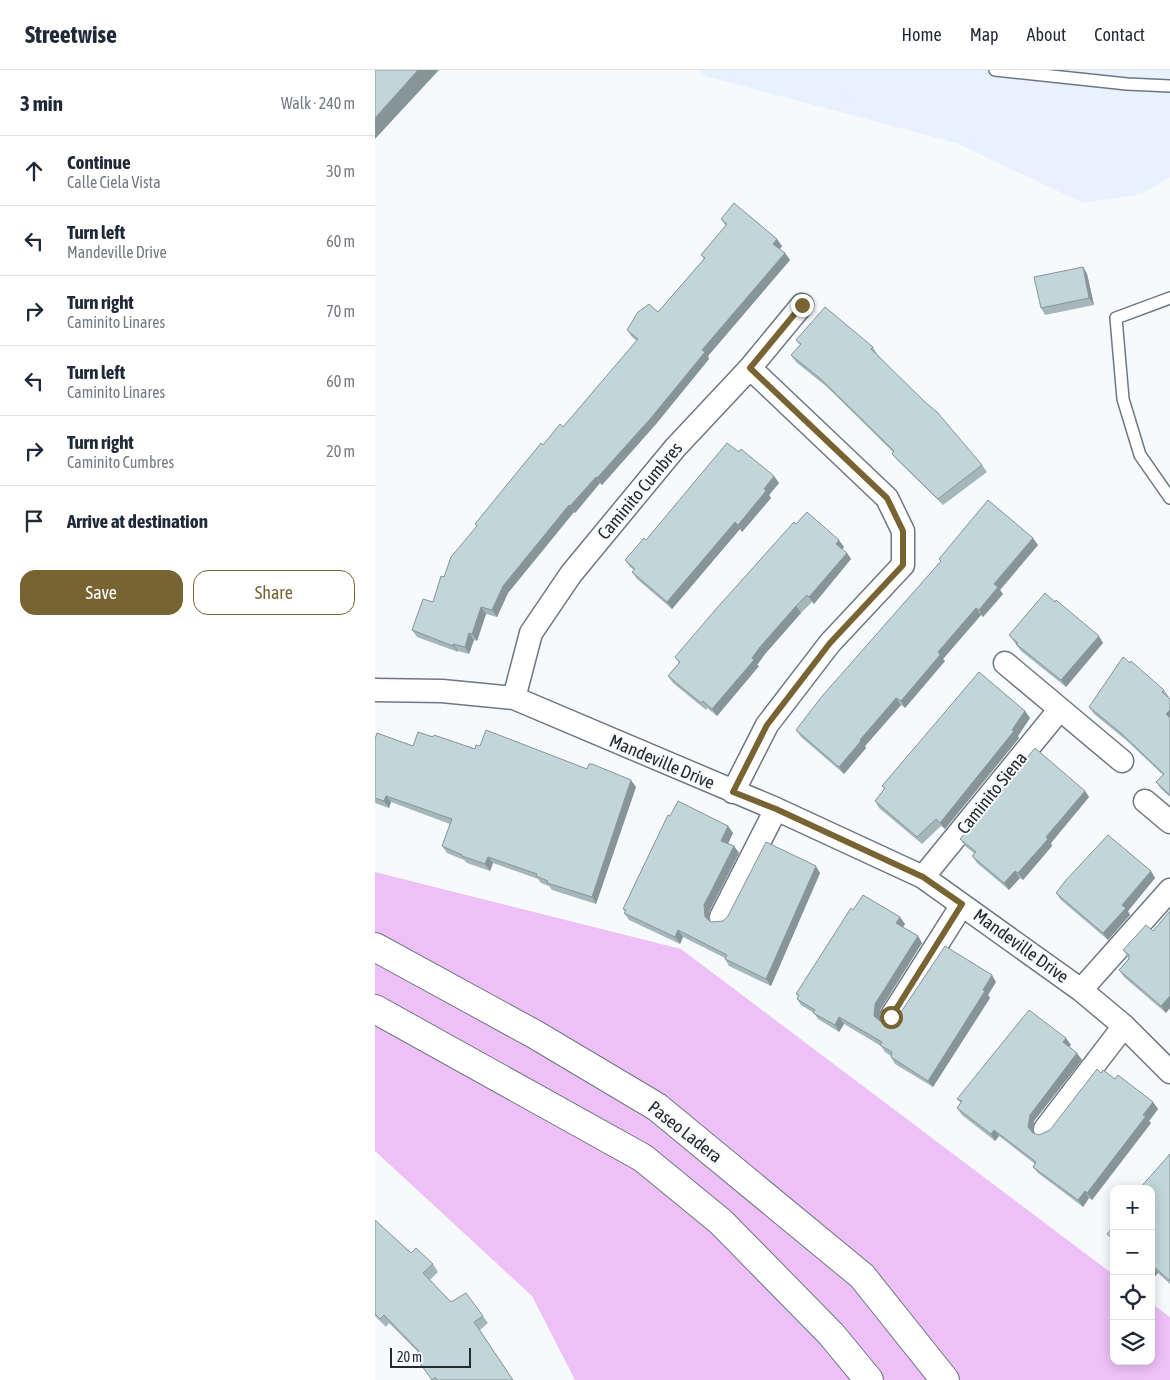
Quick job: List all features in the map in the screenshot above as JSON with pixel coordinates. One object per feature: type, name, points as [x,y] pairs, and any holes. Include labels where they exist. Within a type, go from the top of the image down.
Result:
[{"type":"main road","name":"Paseo Ladera","points":[[375,947],[535,1035],[657,1107],[862,1276],[945,1380]]},
{"type":"main road","points":[[375,1009],[643,1158],[721,1222],[831,1334],[869,1380]]},
{"type":"street","name":"Caminito Cumbres","points":[[514,698],[531,633],[571,574],[675,448],[750,368],[802,305]]},
{"type":"street","points":[[733,792],[767,725],[830,643],[903,565],[903,531],[887,498],[750,368]]},
{"type":"street","points":[[1005,663],[1122,761]]},
{"type":"street","name":"Mandeville Drive","points":[[375,690],[443,691],[514,698],[776,809],[923,877],[1081,990],[1125,1026],[1170,1072]]},
{"type":"street","name":"Caminito Siena","points":[[923,877],[1060,709]]},
{"type":"street","points":[[1145,801],[1170,822]]},
{"type":"street","points":[[721,917],[776,809]]},
{"type":"street","points":[[1081,990],[1170,890]]},
{"type":"street","points":[[891,1017],[962,904]]},
{"type":"street","points":[[1045,1129],[1125,1026]]},
{"type":"lane","points":[[995,70],[1127,84],[1170,86]]},
{"type":"lane","points":[[1170,298],[1116,318],[1123,399],[1140,455],[1170,498]]},
{"type":"shaded area","points":[[701,70],[1170,70],[1170,177],[1142,194],[1083,203],[956,143],[701,75]]},
{"type":"shaded area","points":[[375,872],[681,949],[1110,1272],[1110,1365],[1155,1365],[1155,1306],[1170,1317],[1170,1380],[575,1380],[532,1296],[375,1151]]},
{"type":"building","points":[[375,70],[418,70],[375,118]]},
{"type":"building","points":[[734,203],[777,239],[773,244],[785,253],[702,350],[705,352],[651,418],[597,478],[569,505],[503,586],[492,610],[481,607],[472,634],[469,633],[465,647],[453,644],[453,646],[412,630],[423,599],[433,602],[441,576],[444,577],[451,557],[477,526],[475,524],[541,443],[543,445],[560,424],[563,427],[638,339],[627,330],[638,312],[649,304],[658,312],[705,258],[701,255],[727,224],[721,219]]},
{"type":"building","points":[[1083,267],[1089,298],[1041,308],[1034,277]]},
{"type":"building","points":[[825,307],[873,347],[871,349],[937,412],[982,465],[938,499],[892,454],[894,451],[822,380],[791,355],[801,344],[796,340]]},
{"type":"building","points":[[727,443],[739,452],[741,449],[774,476],[764,489],[766,491],[738,525],[735,522],[667,602],[632,572],[635,569],[625,560],[644,538],[646,540]]},
{"type":"building","points":[[988,500],[1033,538],[994,584],[998,587],[979,610],[976,608],[938,652],[940,655],[901,701],[896,698],[839,767],[796,730],[823,695],[941,561],[939,559]]},
{"type":"building","points":[[807,512],[839,540],[836,544],[847,553],[809,597],[807,595],[796,606],[760,647],[752,658],[754,660],[712,709],[703,701],[701,703],[668,676],[680,662],[675,657],[794,522],[796,524]]},
{"type":"building","points":[[1045,593],[1099,636],[1061,680],[1016,644],[1018,643],[1009,635]]},
{"type":"building","points":[[1123,657],[1130,663],[1131,661],[1164,690],[1162,692],[1170,699],[1170,710],[1166,714],[1170,718],[1170,795],[1156,782],[1164,774],[1121,733],[1089,707]]},
{"type":"building","points":[[979,672],[1025,711],[1012,730],[1014,731],[940,823],[936,819],[917,837],[875,801],[885,788],[882,786]]},
{"type":"building","points":[[486,730],[587,769],[589,764],[592,764],[631,780],[592,897],[547,883],[548,881],[536,876],[537,874],[488,857],[485,864],[462,856],[442,846],[452,819],[386,796],[384,801],[375,798],[375,739],[377,733],[413,746],[418,732],[433,737],[434,735],[475,749],[476,745],[480,746]]},
{"type":"building","points":[[1035,748],[1085,791],[1046,837],[1048,839],[1018,873],[1015,871],[1004,883],[972,856],[976,852],[960,839]]},
{"type":"building","points":[[678,801],[728,826],[721,841],[734,846],[704,905],[705,917],[711,922],[723,921],[728,916],[766,842],[816,866],[766,979],[725,959],[727,955],[678,930],[675,937],[624,913],[626,910],[623,909],[668,815],[670,816]]},
{"type":"building","points":[[1108,835],[1151,871],[1122,905],[1126,908],[1103,933],[1056,893]]},
{"type":"building","points":[[863,895],[900,917],[896,923],[918,936],[875,1004],[874,1016],[880,1021],[886,1023],[897,1018],[945,946],[992,975],[983,990],[985,991],[928,1081],[891,1057],[892,1052],[880,1045],[882,1042],[839,1017],[835,1025],[813,1013],[815,1010],[797,999],[799,995],[796,994],[851,908],[853,910]]},
{"type":"building","points":[[1170,911],[1170,996],[1161,1006],[1119,970],[1129,959],[1129,955],[1123,950],[1146,925],[1153,931]]},
{"type":"building","points":[[1029,1010],[1066,1038],[1063,1042],[1077,1053],[1030,1115],[1028,1127],[1033,1133],[1039,1135],[1050,1130],[1097,1069],[1101,1073],[1103,1070],[1115,1079],[1118,1075],[1153,1102],[1143,1115],[1146,1116],[1087,1193],[1085,1191],[1078,1200],[1033,1167],[1036,1162],[994,1130],[991,1134],[957,1108],[962,1101],[957,1099]]},
{"type":"building","points":[[1170,1154],[1170,1281],[1155,1268],[1155,1185],[1143,1185]]},
{"type":"building","points":[[375,1220],[411,1253],[416,1248],[433,1264],[423,1273],[451,1302],[466,1293],[483,1316],[474,1322],[513,1380],[437,1380],[435,1377],[432,1380],[414,1355],[419,1351],[384,1315],[380,1319],[375,1314]]},
{"type":"route","points":[[802,305],[750,368],[887,498],[903,531],[903,565],[830,643],[767,725],[733,792],[776,809],[923,877],[962,904],[891,1017]]}]
